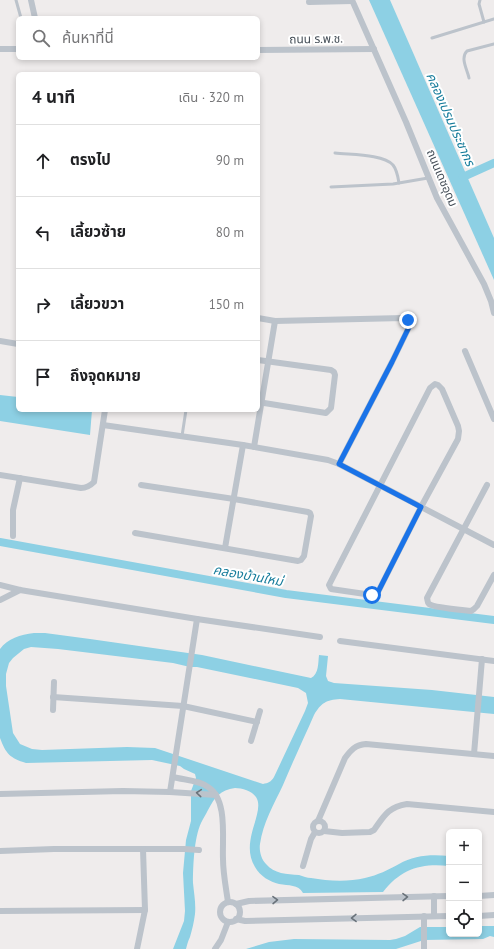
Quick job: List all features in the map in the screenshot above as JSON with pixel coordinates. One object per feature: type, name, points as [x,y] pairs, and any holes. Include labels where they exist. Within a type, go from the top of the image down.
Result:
[{"type":"street","points":[[31,0],[35,16]]},
{"type":"street","points":[[309,2],[352,0]]},
{"type":"street","name":"ถนนเดชอุดม","points":[[352,0],[406,122],[428,178],[445,215],[487,289],[494,314]]},
{"type":"street","points":[[0,49],[16,49]]},
{"type":"street","name":"ถนน ร.พ.ช.","points":[[260,50],[374,49]]},
{"type":"street","points":[[260,318],[275,321],[403,318],[409,321],[410,325],[392,362],[339,464]]},
{"type":"street","points":[[260,360],[268,362],[333,371],[335,375],[331,408],[328,412],[323,413],[260,402],[268,362],[275,321]]},
{"type":"street","points":[[0,341],[16,344]]},
{"type":"street","points":[[465,351],[494,419]]},
{"type":"street","points":[[435,384],[438,385],[442,389],[458,426],[458,438],[378,592],[372,595],[331,589],[329,585],[381,486],[430,388],[435,384]]},
{"type":"street","points":[[0,475],[81,488],[86,488],[91,485],[94,482],[105,412]]},
{"type":"street","points":[[254,447],[259,412]]},
{"type":"street","points":[[103,425],[242,445],[314,457],[339,464],[494,545]]},
{"type":"street","points":[[225,548],[242,445]]},
{"type":"street","points":[[13,536],[13,510],[20,478]]},
{"type":"street","points":[[135,533],[301,560],[304,556],[311,516],[308,512],[141,485]]},
{"type":"street","points":[[487,485],[427,598],[428,602],[429,604],[437,606],[471,611],[477,606],[494,575]]},
{"type":"street","points":[[0,585],[20,590],[197,619],[320,637]]},
{"type":"street","points":[[0,600],[20,590]]},
{"type":"street","points":[[170,792],[197,619]]},
{"type":"street","points":[[340,641],[494,661]]},
{"type":"street","points":[[474,754],[482,660]]},
{"type":"street","points":[[53,710],[54,682]]},
{"type":"street","points":[[54,697],[184,706],[257,722]]},
{"type":"street","points":[[251,741],[260,711]]},
{"type":"street","points":[[303,866],[311,839],[315,832],[313,824],[318,821],[345,758],[351,749],[356,746],[366,744],[494,756]]},
{"type":"street","points":[[173,778],[190,781],[209,787],[218,799],[222,818],[222,861],[228,902]]},
{"type":"street","points":[[0,794],[122,791],[183,792],[216,795]]},
{"type":"street","points":[[315,832],[370,832],[374,830],[390,810],[407,804],[494,812]]},
{"type":"street","points":[[318,821],[322,821],[324,824],[324,831]]},
{"type":"street","points":[[0,851],[54,849],[200,850]]},
{"type":"street","points":[[138,947],[145,910],[143,849]]},
{"type":"street","points":[[482,896],[494,895]]},
{"type":"street","points":[[434,896],[434,916]]},
{"type":"street","points":[[236,904],[240,912],[236,919],[231,922],[223,919],[220,913],[221,907],[228,902],[236,904],[249,901],[446,896]]},
{"type":"street","points":[[0,911],[145,910]]},
{"type":"street","points":[[482,916],[494,915]]},
{"type":"street","points":[[424,916],[424,948]]},
{"type":"street","points":[[236,919],[253,921],[446,916]]},
{"type":"street","points":[[215,949],[221,940],[228,922]]},
{"type":"lane","points":[[16,0],[20,16]]},
{"type":"lane","points":[[480,0],[479,4],[484,22]]},
{"type":"lane","points":[[432,38],[494,19]]},
{"type":"lane","points":[[469,78],[464,59],[466,52],[494,44]]},
{"type":"lane","points":[[335,153],[368,156],[387,160],[396,169],[399,183]]},
{"type":"lane","points":[[331,187],[399,183],[428,178]]},
{"type":"lane","points":[[182,436],[186,412]]},
{"type":"water","points":[[369,0],[390,0],[494,238],[494,280]]},
{"type":"water","points":[[0,395],[16,397],[16,412],[92,412],[90,435],[0,421]]},
{"type":"water","points":[[34,633],[45,633],[202,655],[311,678],[317,671],[319,655],[328,656],[326,676],[328,681],[334,683],[432,690],[494,697],[494,714],[340,699],[331,700],[324,703],[314,715],[269,814],[261,836],[260,852],[264,862],[269,867],[277,872],[299,875],[308,878],[345,881],[365,878],[383,872],[405,861],[423,856],[446,856],[446,866],[439,865],[412,869],[397,878],[383,892],[303,893],[299,888],[272,882],[262,876],[257,870],[251,857],[250,847],[258,811],[256,797],[244,789],[235,788],[225,790],[218,795],[211,805],[199,829],[195,844],[194,861],[194,923],[186,949],[173,949],[184,921],[185,911],[183,873],[186,840],[191,821],[191,791],[196,778],[195,774],[180,766],[152,760],[26,763],[9,755],[0,738],[0,649],[7,642],[19,636]],"holes":[[[31,647],[58,649],[173,663],[298,688],[306,693],[308,703],[305,711],[272,780],[263,784],[155,748],[127,747],[42,750],[32,749],[20,744],[13,733],[6,686],[6,674],[9,663],[24,649]]]},
{"type":"water","points":[[482,926],[494,926],[494,937],[490,936],[483,939],[424,940],[396,949],[246,949],[269,942],[294,939],[390,940],[405,936],[420,927],[446,927],[446,937],[482,937]]},
{"type":"waterway","points":[[463,177],[494,163]]},
{"type":"waterway","name":"คลองบ้านใหม่","points":[[0,542],[286,594],[494,620]]},
{"type":"route","points":[[372,595],[378,592],[421,507],[339,464],[410,325],[408,320]]},
{"type":"water label","name":"คลองเปรมประชากร","points":[[451,119]]}]
